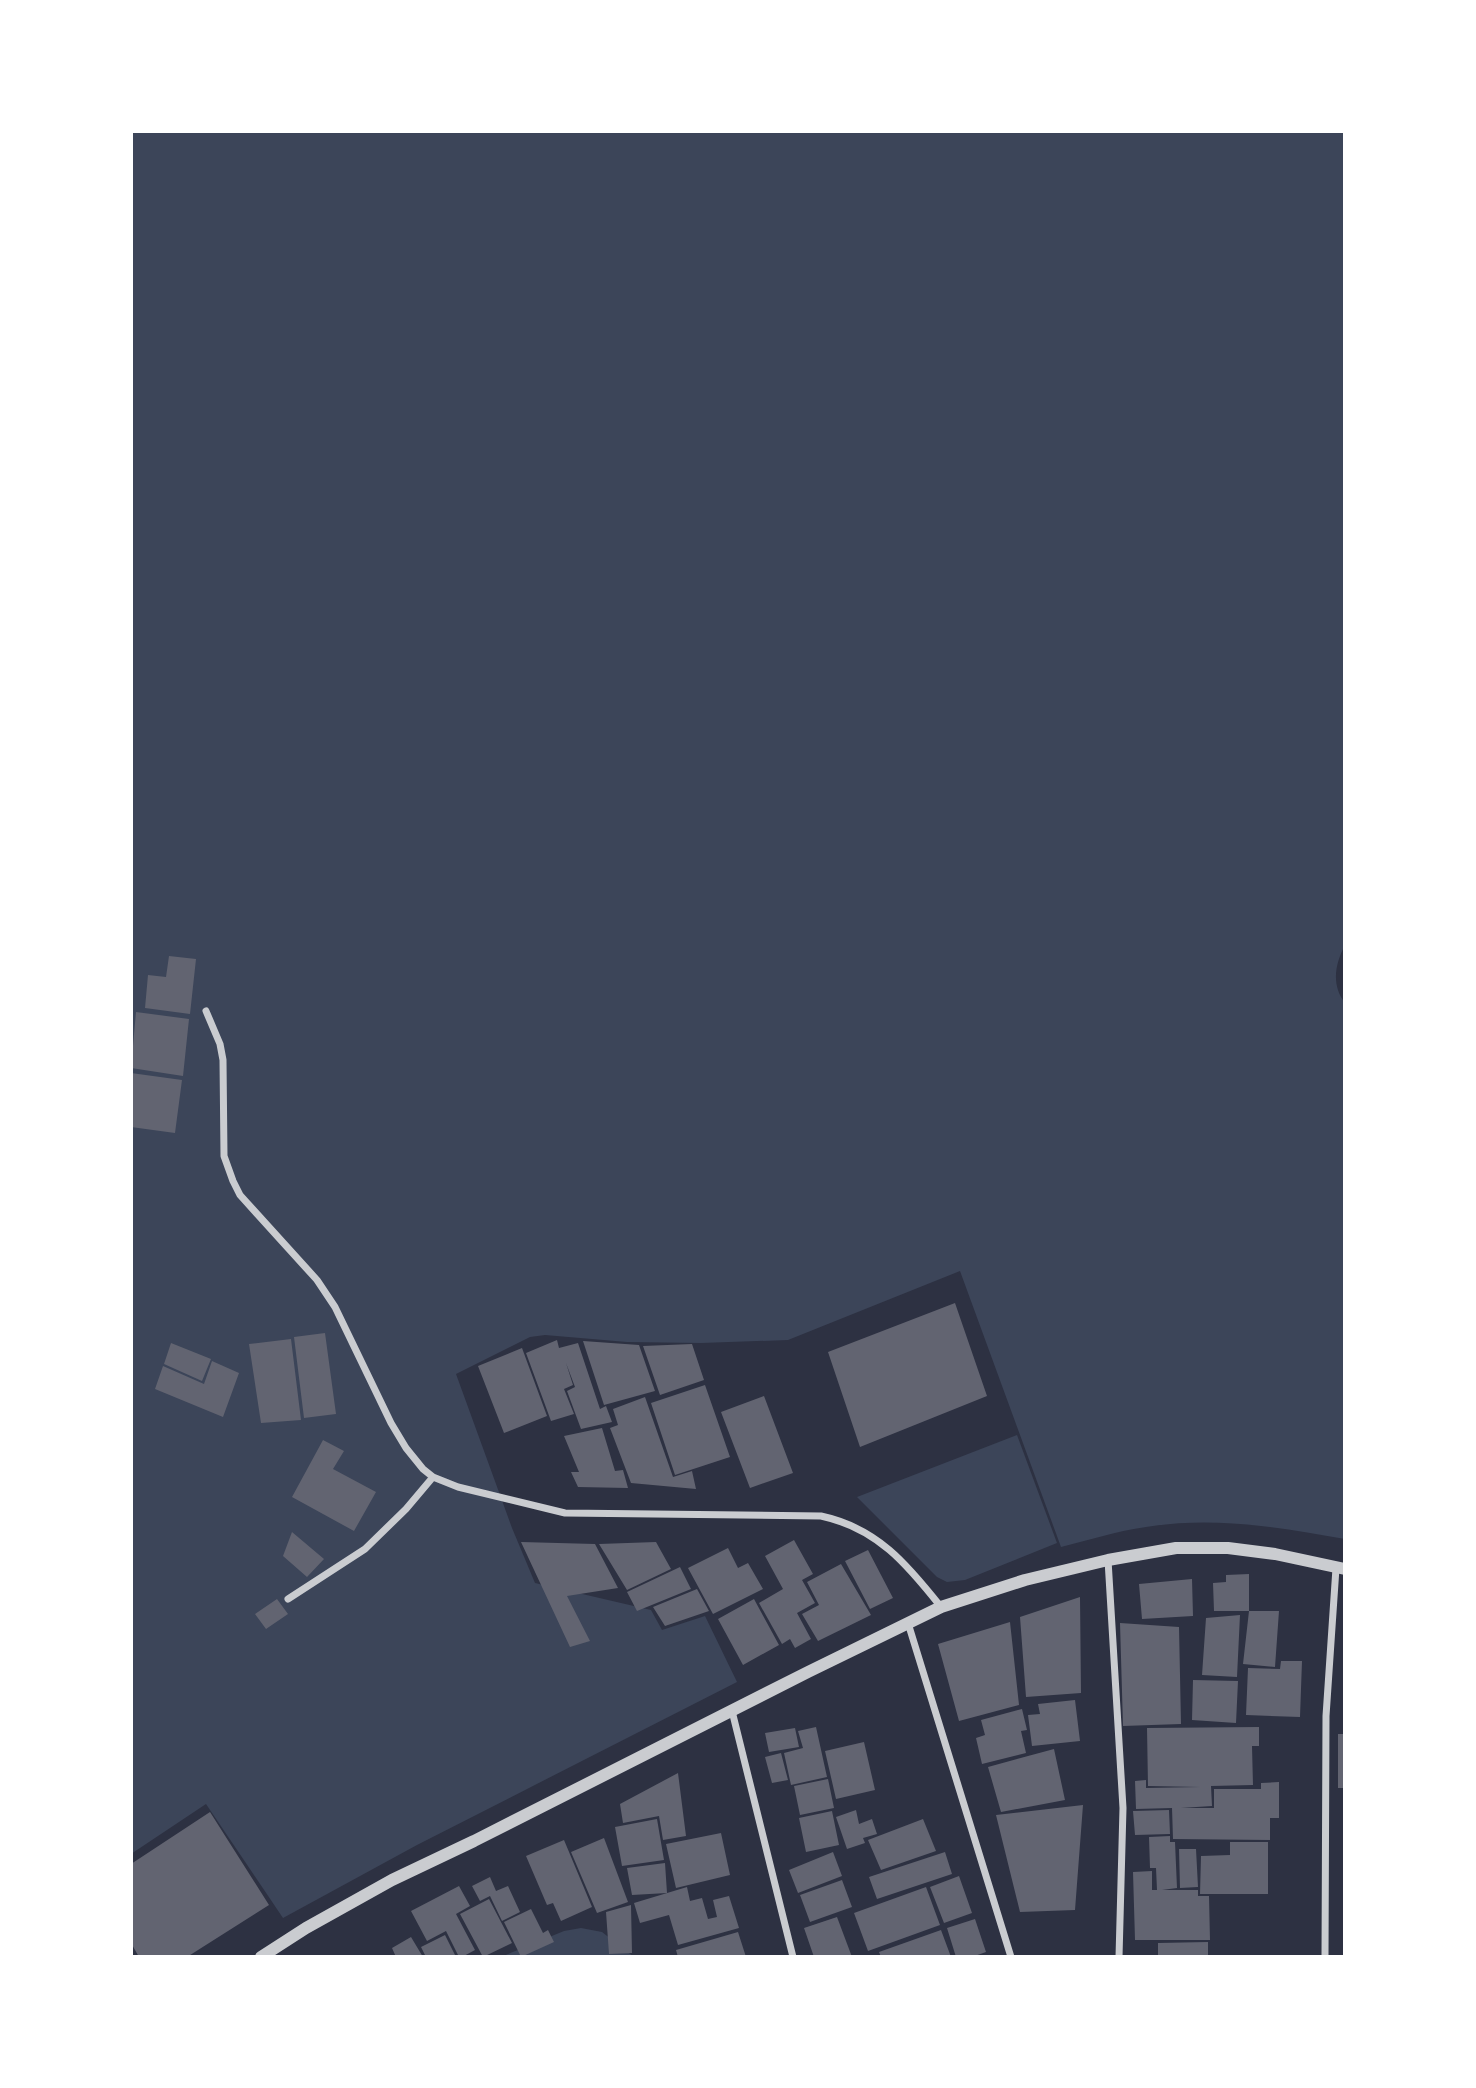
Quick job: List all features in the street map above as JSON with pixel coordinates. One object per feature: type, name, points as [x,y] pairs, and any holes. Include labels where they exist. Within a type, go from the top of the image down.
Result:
[{"type":"street","points":[[206,1011],[220,1044],[223,1060],[224,1156],[233,1181],[253,1211],[323,1289],[345,1325],[391,1423],[414,1460],[433,1477],[458,1487],[565,1513],[821,1516],[837,1520],[864,1531],[885,1546],[906,1565],[941,1607]]},
{"type":"street","points":[[288,1599],[365,1549],[407,1508],[433,1477]]},
{"type":"street","points":[[261,1957],[306,1928],[392,1880],[941,1607],[1025,1580],[1108,1560],[1176,1548],[1228,1548],[1275,1554],[1340,1568],[1326,1716],[1325,1957]]},
{"type":"street","points":[[1108,1560],[1123,1808],[1119,1957]]},
{"type":"street","points":[[907,1622],[1011,1957]]},
{"type":"street","points":[[732,1710],[793,1957]]},
{"type":"shaded area","points":[[131,131],[1345,131],[1345,945],[1339,960],[1336,982],[1345,1003],[1345,1539],[1246,1524],[1196,1523],[1135,1529],[1061,1547],[960,1271],[788,1340],[701,1343],[627,1342],[545,1335],[530,1337],[456,1374],[535,1583],[651,1610],[662,1630],[705,1616],[737,1682],[417,1845],[283,1918],[206,1804],[131,1854]]},
{"type":"shaded area","points":[[1017,1435],[1057,1543],[965,1580],[947,1582],[937,1577],[857,1497]]},
{"type":"shaded area","points":[[581,1928],[602,1932],[634,1957],[501,1957],[564,1931]]},
{"type":"building","points":[[169,956],[196,959],[190,1014],[145,1008],[148,975],[166,977]]},
{"type":"building","points":[[136,1012],[189,1019],[183,1076],[131,1068]]},
{"type":"building","points":[[131,1073],[182,1080],[175,1133],[131,1127]]},
{"type":"building","points":[[955,1303],[987,1396],[860,1447],[828,1352]]},
{"type":"building","points":[[325,1333],[336,1414],[304,1418],[294,1337]]},
{"type":"building","points":[[291,1339],[301,1420],[261,1423],[249,1344]]},
{"type":"building","points":[[557,1340],[559,1348],[578,1343],[600,1409],[606,1406],[612,1422],[581,1429],[567,1391],[575,1387],[566,1363],[573,1385],[564,1389],[574,1414],[551,1421],[526,1353]]},
{"type":"building","points":[[583,1341],[639,1345],[655,1391],[604,1405]]},
{"type":"building","points":[[171,1343],[211,1359],[202,1381],[164,1364]]},
{"type":"building","points":[[692,1344],[704,1380],[660,1395],[643,1346]]},
{"type":"building","points":[[522,1348],[547,1416],[504,1433],[478,1366]]},
{"type":"building","points":[[212,1361],[239,1373],[223,1417],[155,1389],[163,1366],[204,1384]]},
{"type":"building","points":[[705,1385],[730,1457],[675,1475],[651,1403]]},
{"type":"building","points":[[764,1396],[793,1473],[750,1488],[721,1412]]},
{"type":"building","points":[[645,1397],[673,1477],[692,1471],[696,1489],[631,1483],[610,1428],[618,1425],[613,1409]]},
{"type":"building","points":[[602,1428],[615,1471],[623,1470],[628,1488],[578,1487],[571,1472],[579,1472],[564,1436]]},
{"type":"building","points":[[323,1440],[344,1451],[333,1469],[376,1492],[354,1531],[292,1497]]},
{"type":"building","points":[[292,1532],[324,1559],[307,1577],[283,1556]]},
{"type":"building","points":[[794,1540],[813,1574],[802,1580],[815,1603],[797,1613],[811,1639],[795,1648],[790,1639],[782,1644],[759,1603],[783,1589],[765,1556]]},
{"type":"building","points":[[521,1542],[595,1544],[618,1588],[567,1596],[590,1641],[570,1647]]},
{"type":"building","points":[[656,1542],[671,1569],[627,1590],[599,1544]]},
{"type":"building","points":[[728,1548],[738,1568],[748,1563],[763,1589],[713,1614],[688,1568]]},
{"type":"building","points":[[868,1550],[893,1598],[870,1609],[845,1561]]},
{"type":"building","points":[[841,1564],[871,1615],[818,1641],[802,1614],[819,1605],[807,1582]]},
{"type":"building","points":[[680,1567],[691,1589],[637,1611],[627,1592]]},
{"type":"building","points":[[1249,1574],[1249,1611],[1214,1611],[1213,1583],[1226,1582],[1226,1575]]},
{"type":"building","points":[[1192,1579],[1193,1616],[1142,1619],[1139,1584]]},
{"type":"building","points":[[697,1589],[709,1611],[665,1626],[653,1607]]},
{"type":"building","points":[[1080,1597],[1081,1693],[1026,1697],[1020,1617]]},
{"type":"building","points":[[277,1599],[288,1614],[266,1629],[255,1614]]},
{"type":"building","points":[[754,1599],[779,1645],[743,1665],[718,1619]]},
{"type":"building","points":[[1249,1611],[1279,1611],[1275,1667],[1243,1664]]},
{"type":"building","points":[[1240,1615],[1237,1677],[1202,1675],[1206,1618]]},
{"type":"building","points":[[1010,1622],[1019,1705],[959,1721],[938,1644]]},
{"type":"building","points":[[1120,1623],[1179,1627],[1181,1724],[1123,1726]]},
{"type":"building","points":[[1281,1661],[1302,1661],[1300,1717],[1246,1715],[1248,1668],[1280,1669]]},
{"type":"building","points":[[1193,1680],[1238,1681],[1236,1723],[1192,1720]]},
{"type":"building","points":[[1075,1700],[1080,1741],[1032,1746],[1028,1715],[1040,1714],[1038,1704]]},
{"type":"building","points":[[1022,1709],[1027,1730],[1021,1731],[1026,1753],[982,1764],[976,1738],[985,1735],[981,1720]]},
{"type":"building","points":[[816,1727],[827,1777],[791,1785],[784,1753],[803,1748],[798,1731]]},
{"type":"building","points":[[1259,1727],[1259,1746],[1252,1746],[1253,1785],[1211,1786],[1212,1806],[1181,1808],[1214,1808],[1214,1789],[1261,1789],[1261,1783],[1279,1782],[1279,1818],[1270,1818],[1270,1840],[1173,1839],[1172,1808],[1136,1809],[1135,1781],[1146,1780],[1146,1788],[1200,1787],[1148,1786],[1147,1728]]},
{"type":"building","points":[[795,1728],[799,1747],[769,1752],[765,1733]]},
{"type":"building","points":[[1338,1734],[1345,1734],[1345,1788],[1338,1788]]},
{"type":"building","points":[[864,1742],[875,1790],[836,1799],[825,1751]]},
{"type":"building","points":[[1054,1749],[1065,1800],[1001,1812],[988,1767]]},
{"type":"building","points":[[781,1753],[788,1780],[772,1783],[765,1757]]},
{"type":"building","points":[[678,1773],[686,1836],[663,1840],[659,1816],[623,1823],[620,1804]]},
{"type":"building","points":[[828,1779],[834,1808],[800,1815],[794,1786]]},
{"type":"building","points":[[1083,1805],[1075,1910],[1020,1912],[996,1815]]},
{"type":"building","points":[[856,1810],[859,1824],[872,1819],[877,1834],[863,1838],[865,1843],[847,1849],[836,1817]]},
{"type":"building","points":[[1169,1810],[1170,1834],[1135,1835],[1133,1811]]},
{"type":"building","points":[[832,1811],[839,1845],[806,1852],[799,1818]]},
{"type":"building","points":[[210,1812],[269,1905],[187,1957],[139,1957],[131,1943],[131,1864]]},
{"type":"building","points":[[657,1819],[664,1860],[622,1866],[615,1827]]},
{"type":"building","points":[[923,1819],[936,1851],[881,1870],[868,1840]]},
{"type":"building","points":[[721,1833],[730,1875],[676,1888],[666,1844]]},
{"type":"building","points":[[1170,1836],[1170,1842],[1175,1842],[1177,1888],[1162,1890],[1198,1890],[1198,1896],[1209,1896],[1210,1940],[1135,1940],[1133,1872],[1152,1871],[1152,1890],[1157,1890],[1156,1868],[1150,1868],[1149,1837]]},
{"type":"building","points":[[604,1838],[628,1902],[597,1913],[571,1852]]},
{"type":"building","points":[[564,1840],[592,1907],[561,1921],[553,1903],[547,1905],[526,1856]]},
{"type":"building","points":[[1230,1842],[1268,1842],[1268,1894],[1200,1894],[1201,1856],[1230,1855]]},
{"type":"building","points":[[1179,1849],[1196,1849],[1198,1887],[1180,1888]]},
{"type":"building","points":[[833,1852],[842,1876],[798,1893],[789,1870]]},
{"type":"building","points":[[945,1852],[952,1874],[877,1899],[869,1877]]},
{"type":"building","points":[[665,1863],[667,1893],[632,1895],[627,1868]]},
{"type":"building","points":[[959,1876],[972,1913],[944,1923],[930,1887]]},
{"type":"building","points":[[490,1877],[496,1891],[508,1886],[520,1912],[502,1921],[490,1896],[480,1901],[472,1886]]},
{"type":"building","points":[[842,1880],[852,1907],[810,1922],[800,1895]]},
{"type":"building","points":[[459,1886],[470,1906],[456,1914],[475,1950],[462,1957],[459,1957],[446,1931],[427,1941],[411,1911]]},
{"type":"building","points":[[687,1887],[690,1901],[702,1898],[708,1919],[717,1917],[713,1900],[729,1896],[739,1928],[678,1945],[669,1915],[640,1923],[634,1903]]},
{"type":"building","points":[[926,1887],[940,1925],[868,1951],[854,1913]]},
{"type":"building","points":[[489,1899],[512,1943],[483,1957],[460,1914]]},
{"type":"building","points":[[631,1905],[632,1953],[609,1954],[606,1912]]},
{"type":"building","points":[[531,1909],[543,1933],[548,1930],[554,1942],[521,1957],[504,1922]]},
{"type":"building","points":[[837,1917],[852,1957],[814,1957],[804,1928]]},
{"type":"building","points":[[975,1919],[986,1952],[972,1957],[956,1957],[947,1928]]},
{"type":"building","points":[[941,1930],[951,1957],[881,1957],[879,1952]]},
{"type":"building","points":[[738,1932],[746,1957],[678,1957],[676,1950]]},
{"type":"building","points":[[445,1935],[456,1957],[426,1957],[421,1947]]},
{"type":"building","points":[[411,1937],[423,1957],[396,1957],[392,1948]]},
{"type":"building","points":[[1208,1942],[1208,1957],[1158,1957],[1158,1943]]}]
